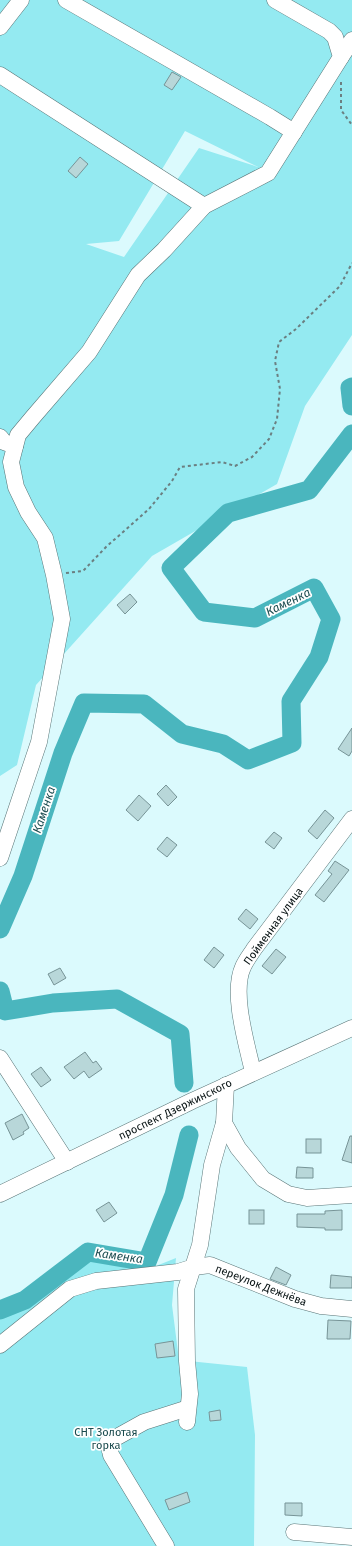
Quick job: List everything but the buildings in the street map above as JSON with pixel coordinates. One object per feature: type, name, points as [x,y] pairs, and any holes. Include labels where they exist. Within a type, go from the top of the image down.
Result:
[{"type":"street","points":[[0,27],[21,0]]},
{"type":"street","points":[[66,0],[294,132]]},
{"type":"street","points":[[275,0],[329,31],[335,37],[341,57]]},
{"type":"street","points":[[1,854],[39,742],[62,619],[54,575],[45,538],[28,512],[16,487],[11,462],[18,435],[89,352],[138,275],[164,250],[204,206],[268,173],[352,40]]},
{"type":"street","points":[[0,75],[204,206]]},
{"type":"street","points":[[0,437],[4,442],[15,446]]},
{"type":"street","name":"Пойменная улица","points":[[253,1072],[240,1003],[239,982],[243,967],[254,948],[352,819]]},
{"type":"street","name":"проспект Дзержинского","points":[[0,1194],[253,1072],[352,1028]]},
{"type":"street","points":[[0,1058],[67,1162]]},
{"type":"street","points":[[166,1546],[111,1455],[108,1442],[144,1422],[187,1415],[190,1394],[187,1362],[186,1289],[200,1245],[212,1165],[224,1123],[226,1085]]},
{"type":"street","points":[[224,1123],[238,1148],[263,1179],[288,1194],[307,1198],[352,1195]]},
{"type":"street","name":"переулок Дежнёва","points":[[0,1344],[70,1289],[96,1281],[178,1272],[194,1267],[210,1265],[295,1300],[321,1306],[352,1309]]},
{"type":"street","points":[[294,1532],[352,1536]]},
{"type":"path","points":[[341,57],[341,110],[352,125]]},
{"type":"path","points":[[54,575],[83,571],[106,547],[149,508],[172,481],[180,467],[222,462],[235,466],[252,456],[269,438],[277,419],[280,389],[275,361],[279,342],[296,329],[340,286],[352,263]]},
{"type":"green space","points":[[0,0],[352,0],[352,335],[305,406],[277,484],[152,556],[36,685],[17,765],[0,776]],"holes":[[[185,131],[258,167],[199,148],[124,257],[86,244],[119,241]]]},
{"type":"green space","name":"СНТ Золотая горка","points":[[90,1249],[156,1266],[176,1258],[172,1305],[179,1360],[247,1367],[255,1435],[254,1546],[0,1546],[0,1308]]},
{"type":"waterway","name":"Каменка","points":[[352,387],[350,388],[352,406]]},
{"type":"waterway","name":"Каменка","points":[[0,929],[23,876],[63,753],[84,703],[144,704],[182,734],[223,744],[248,760],[292,743],[291,701],[319,657],[331,619],[314,588],[255,618],[204,612],[171,568],[228,513],[309,490],[352,434]]},
{"type":"waterway","name":"Каменка","points":[[0,991],[5,1011],[53,1003],[117,999],[180,1034],[184,1083]]},
{"type":"waterway","name":"Каменка","points":[[0,1310],[25,1300],[88,1252],[147,1262],[174,1195],[189,1135]]}]
